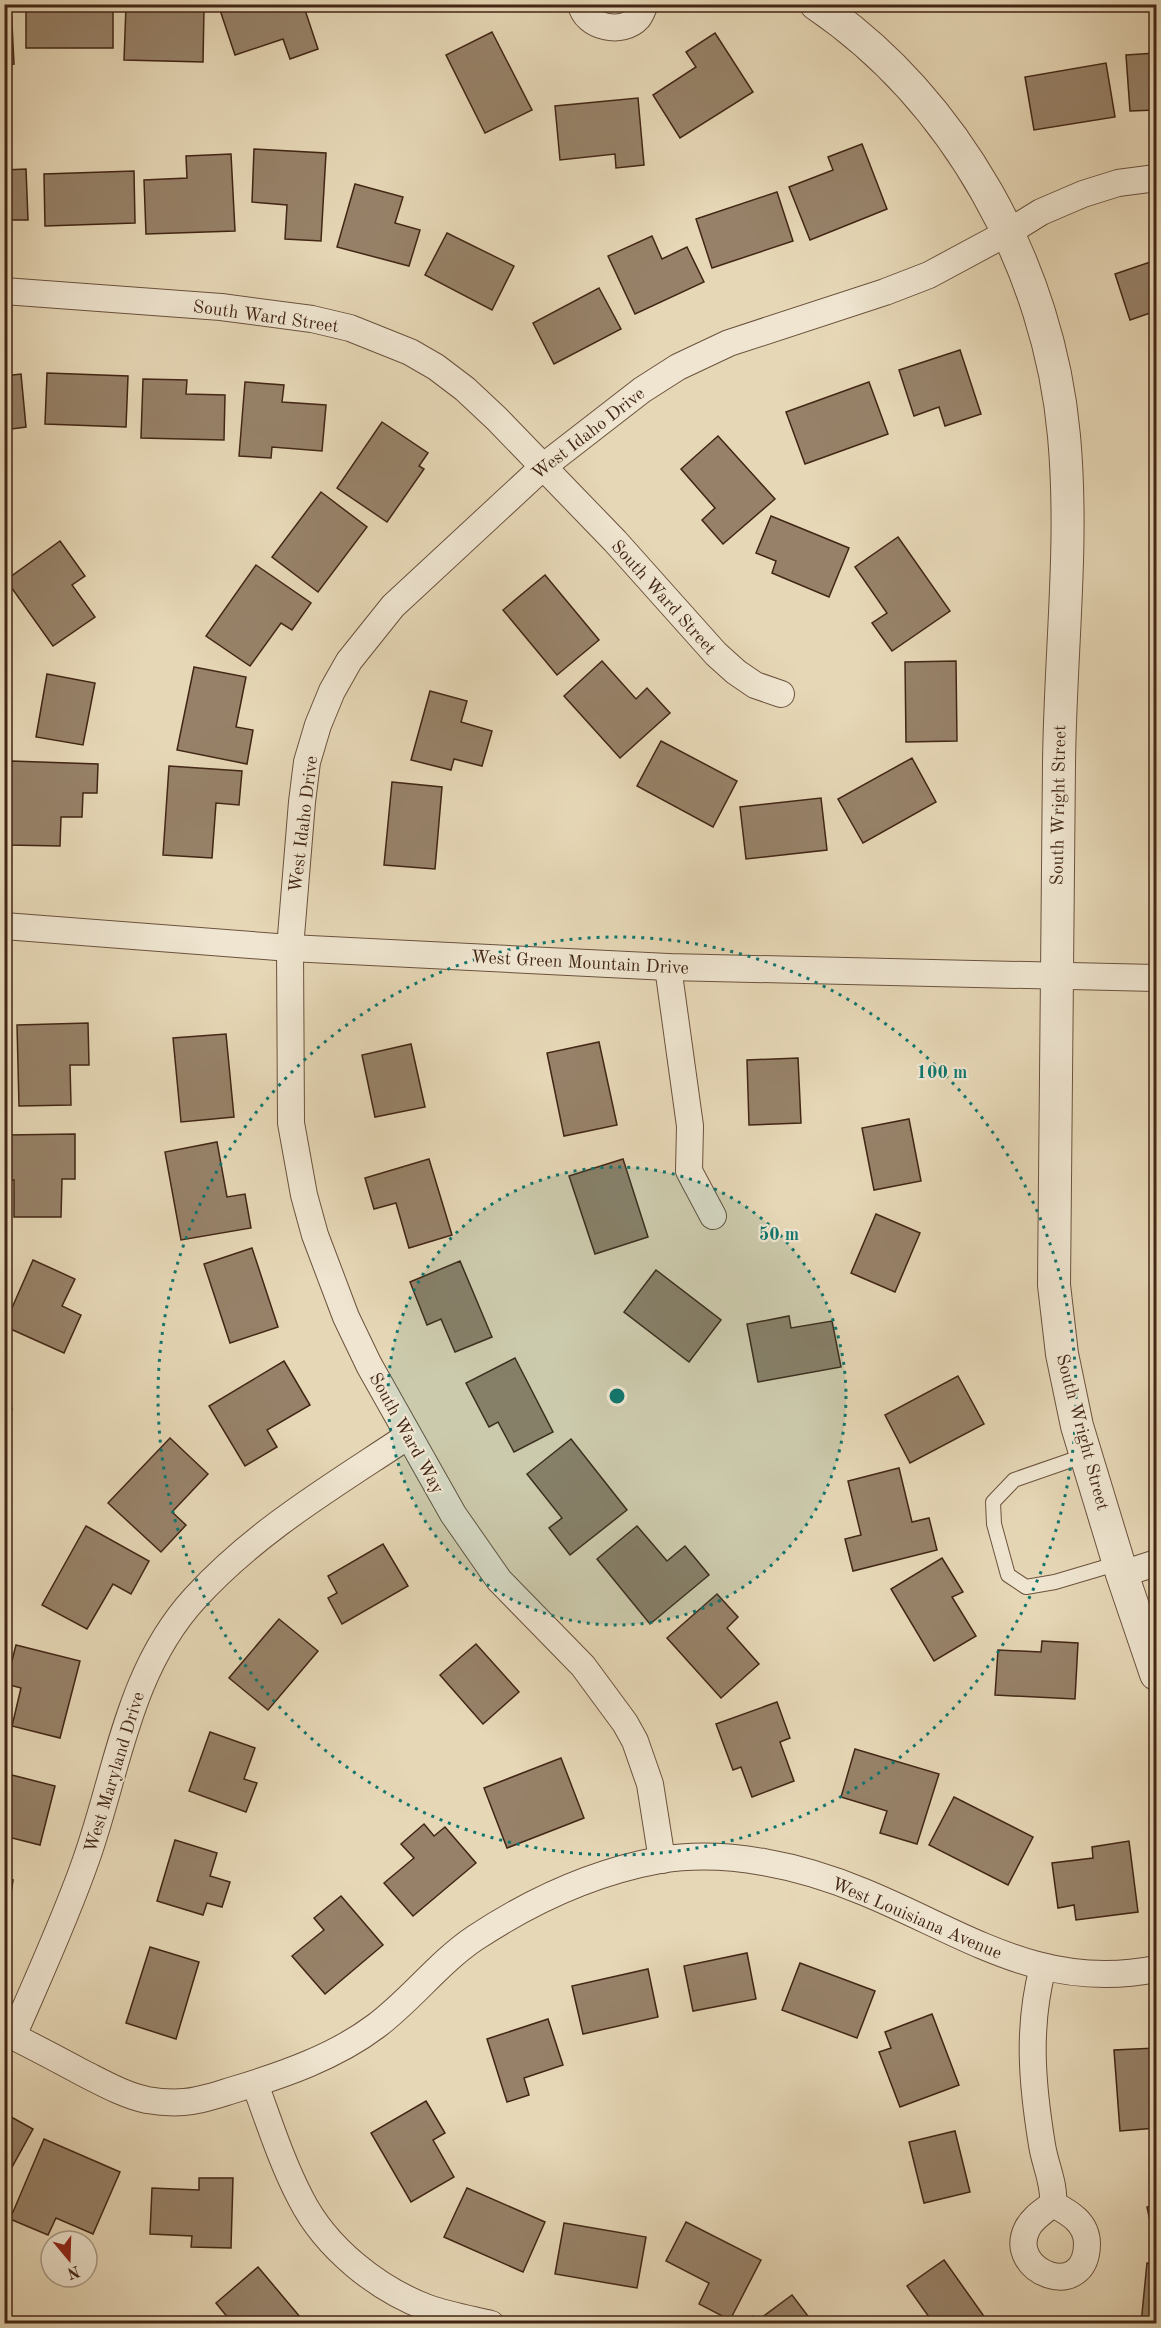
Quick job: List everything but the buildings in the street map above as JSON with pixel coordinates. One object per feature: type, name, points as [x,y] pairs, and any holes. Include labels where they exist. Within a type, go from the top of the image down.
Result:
[{"type":"street","points":[[581,4],[582,9],[592,21],[604,27],[624,27],[638,18],[645,4]]},
{"type":"street","name":"South Wright Street","points":[[830,8],[881,57],[933,113],[975,172],[1007,233],[1041,319],[1054,374],[1064,434],[1067,517],[1059,724],[1054,1285],[1062,1354],[1086,1455],[1120,1568],[1156,1674]]},
{"type":"street","name":"West Idaho Drive","points":[[290,948],[307,762],[318,725],[332,691],[349,661],[393,606],[544,466],[642,390],[696,358],[729,343],[885,292],[929,275],[1041,212],[1083,194],[1118,183],[1156,178]]},
{"type":"street","name":"South Ward Street","points":[[4,291],[221,307],[312,319],[350,328],[410,352],[465,388],[544,466],[615,541],[716,654],[755,685],[781,694]]},
{"type":"street","name":"West Green Mountain Drive","points":[[4,926],[290,948],[668,967],[1156,978]]},
{"type":"street","name":"South Ward Way","points":[[290,948],[291,1123],[304,1195],[315,1235],[346,1317],[408,1436],[453,1514],[499,1580],[583,1666],[625,1723],[635,1742],[650,1784],[662,1860]]},
{"type":"street","points":[[668,967],[690,1126],[689,1171],[712,1216]]},
{"type":"street","name":"West Maryland Drive","points":[[9,2034],[87,1858],[129,1713],[146,1672],[168,1632],[194,1599],[263,1533],[408,1436]]},
{"type":"street","points":[[1120,1568],[1156,1563]]},
{"type":"street","name":"West Louisiana Avenue","points":[[9,2034],[116,2090],[143,2099],[185,2102],[255,2084],[326,2056],[353,2042],[392,2013],[449,1958],[512,1915],[575,1885],[662,1860],[713,1858],[740,1860],[766,1863],[809,1873],[866,1892],[986,1949],[1043,1967],[1078,1974],[1131,1973],[1156,1969]]},
{"type":"street","points":[[1043,1967],[1036,1992],[1032,2077],[1043,2152],[1054,2194],[1053,2204]]},
{"type":"street","points":[[255,2084],[301,2200],[333,2244],[376,2281],[400,2296],[447,2313],[491,2324]]},
{"type":"lane","points":[[1086,1455],[1014,1480],[993,1502],[994,1524],[1008,1575],[1026,1587],[1120,1568]]}]
